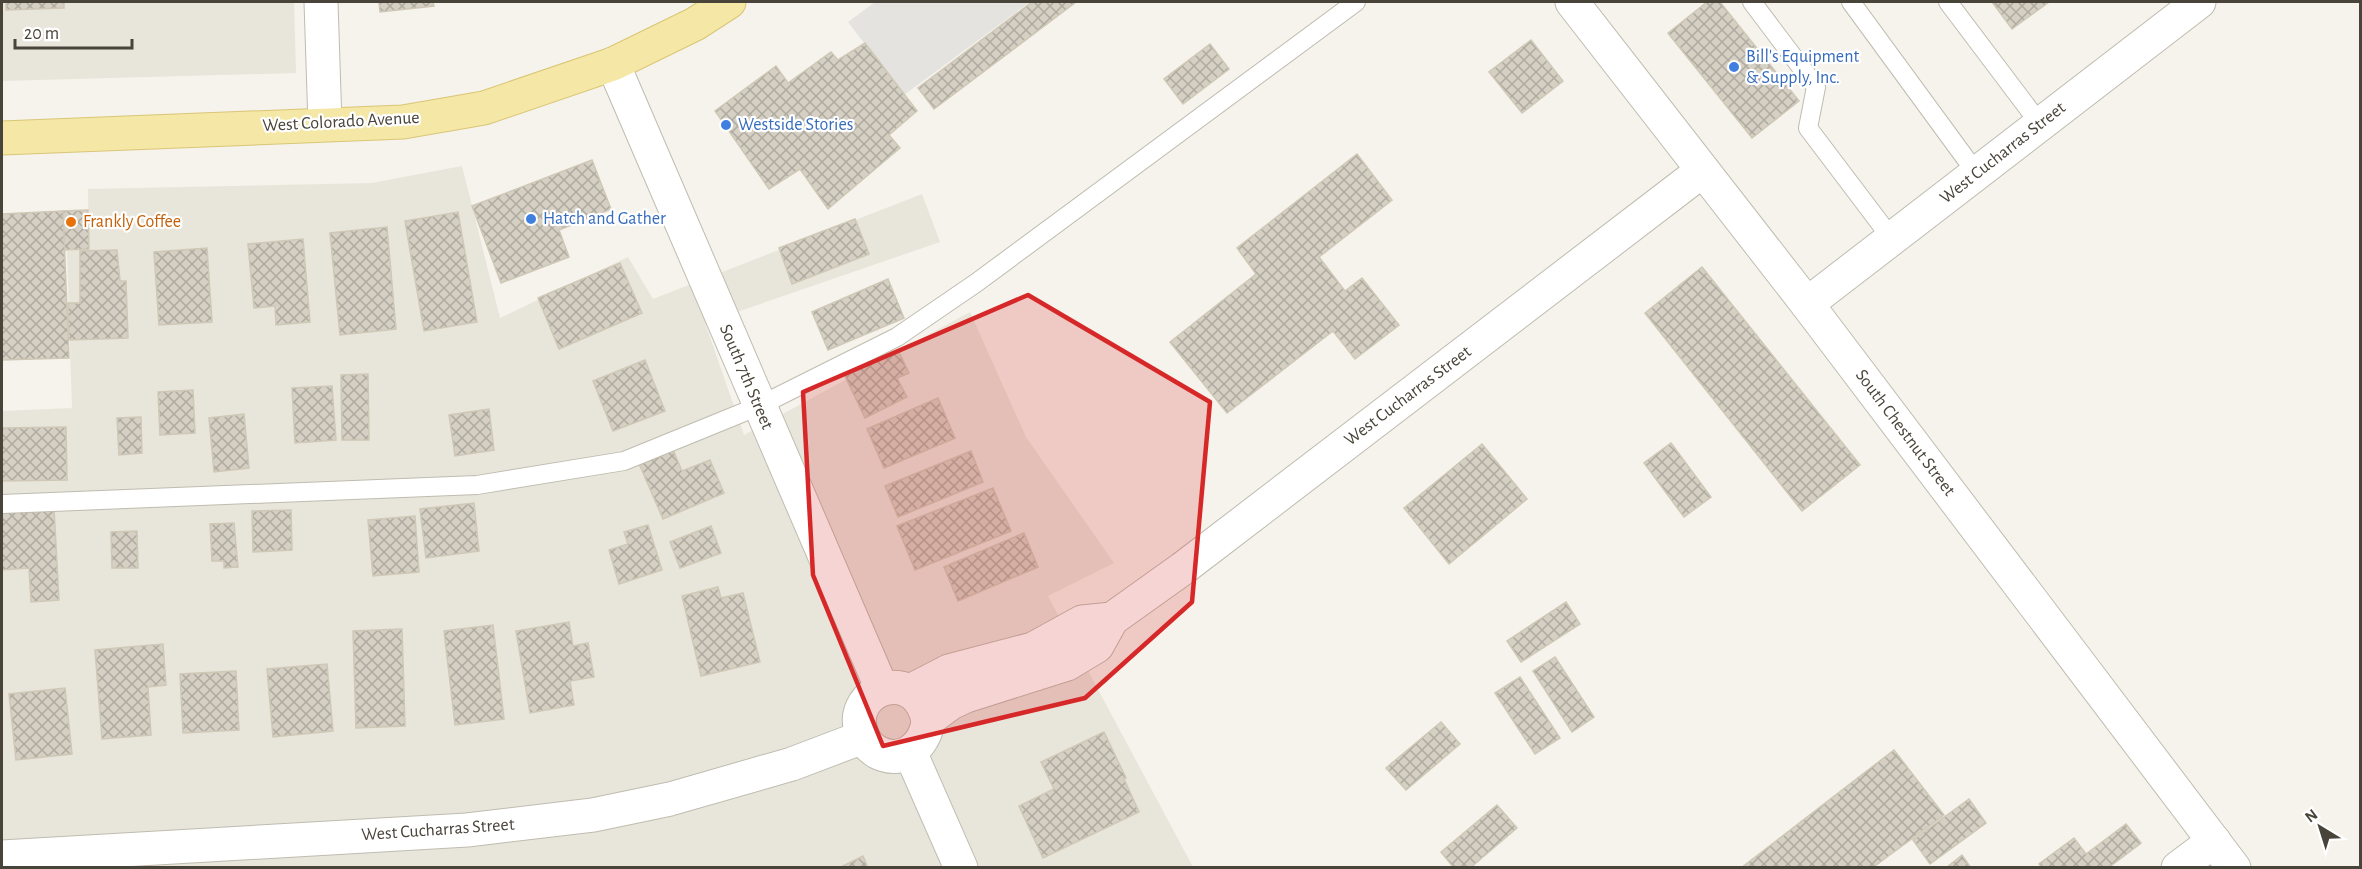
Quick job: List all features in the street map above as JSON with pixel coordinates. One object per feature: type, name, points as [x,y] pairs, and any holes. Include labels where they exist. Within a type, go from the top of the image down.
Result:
[{"type":"main road","name":"West Colorado Avenue","points":[[2,138],[403,122],[484,108],[613,64],[695,24],[729,2]]},
{"type":"street","points":[[321,2],[326,124]]},
{"type":"street","name":"South Chestnut Street","points":[[1572,2],[1807,304],[2234,867]]},
{"type":"street","name":"West Cucharras Street","points":[[1807,304],[2199,2]]},
{"type":"street","name":"South 7th Street","points":[[613,64],[759,406],[896,690]]},
{"type":"street","name":"West Cucharras Street","points":[[910,752],[924,738],[928,720],[951,703],[966,696],[1067,664],[1096,646],[1112,619],[1182,569],[1702,171]]},
{"type":"street","name":"West Cucharras Street","points":[[2,857],[467,830],[593,815],[670,799],[792,764],[863,737],[859,726],[860,715],[864,704],[872,695],[896,690],[949,671],[1033,650],[1082,622],[1112,619]]},
{"type":"street","points":[[896,690],[921,700],[928,720]]},
{"type":"street","points":[[863,737],[869,746],[878,752],[900,756],[910,752],[961,867]]},
{"type":"street","points":[[2178,867],[2214,841]]},
{"type":"lane","points":[[2,504],[477,485],[624,461],[759,406],[897,337],[995,269],[1356,2]]},
{"type":"lane","points":[[1752,2],[1816,87],[1808,128],[1892,239]]},
{"type":"lane","points":[[1851,2],[1920,93],[1977,174]]},
{"type":"lane","points":[[1948,2],[2040,124]]},
{"type":"highlighted area","points":[[1028,295],[1210,402],[1192,602],[1085,698],[883,746],[813,575],[803,392]]},
{"type":"shaded area","points":[[2,2],[294,2],[296,73],[2,81]]},
{"type":"shaded area","points":[[875,2],[1030,2],[904,95],[848,22]]},
{"type":"shaded area","points":[[462,166],[500,318],[628,257],[653,299],[922,194],[940,242],[705,323],[744,435],[970,312],[1026,437],[1114,563],[1048,596],[1193,867],[2,867],[2,411],[72,408],[67,251],[89,249],[88,189],[372,183]]},
{"type":"building","points":[[6,2],[64,2],[64,8],[6,10]]},
{"type":"building","points":[[379,2],[433,2],[434,6],[380,12]]},
{"type":"building","points":[[1032,2],[1076,2],[934,109],[918,88]]},
{"type":"building","name":"Bill's Equipment & Supply, Inc.","points":[[1707,2],[1720,2],[1799,101],[1752,138],[1668,33]]},
{"type":"building","points":[[1992,2],[2049,2],[2012,29]]},
{"type":"building","points":[[1531,40],[1563,81],[1522,113],[1489,72]]},
{"type":"building","points":[[865,43],[917,111],[889,135],[900,148],[828,209],[800,169],[769,189],[715,111],[776,66],[788,83],[831,52],[838,60]]},
{"type":"building","points":[[1210,44],[1229,69],[1183,104],[1164,79]]},
{"type":"building","points":[[1357,154],[1392,200],[1319,257],[1345,291],[1362,278],[1399,325],[1355,359],[1333,331],[1227,413],[1170,342],[1256,274],[1237,248]]},
{"type":"building","name":"Hatch and Gather","points":[[592,160],[611,209],[559,230],[569,257],[501,283],[472,206]]},
{"type":"building","points":[[88,210],[89,249],[64,250],[63,211]]},
{"type":"building","points":[[63,211],[69,358],[2,360],[2,214]]},
{"type":"building","points":[[458,212],[477,322],[424,331],[405,221]]},
{"type":"building","points":[[855,219],[869,254],[792,284],[779,248]]},
{"type":"building","points":[[387,227],[396,329],[340,335],[330,233]]},
{"type":"building","points":[[303,239],[310,322],[276,325],[275,306],[254,308],[248,244]]},
{"type":"building","points":[[207,248],[212,322],[159,325],[154,252]]},
{"type":"building","points":[[117,250],[120,281],[126,281],[128,338],[69,340],[68,303],[80,303],[80,251]]},
{"type":"building","points":[[620,263],[642,313],[559,349],[538,298]]},
{"type":"building","points":[[1702,267],[1860,465],[1802,511],[1645,313]]},
{"type":"building","points":[[888,279],[904,318],[828,350],[812,312]]},
{"type":"building","points":[[898,350],[909,373],[897,378],[907,397],[865,418],[845,376]]},
{"type":"building","points":[[645,360],[665,411],[613,431],[593,381]]},
{"type":"building","points":[[368,374],[369,440],[342,440],[341,375]]},
{"type":"building","points":[[332,386],[336,440],[295,443],[292,388]]},
{"type":"building","points":[[193,390],[195,433],[160,435],[158,392]]},
{"type":"building","points":[[938,398],[955,438],[884,468],[867,429]]},
{"type":"building","points":[[489,409],[494,450],[455,456],[449,415]]},
{"type":"building","points":[[244,414],[249,468],[214,472],[209,418]]},
{"type":"building","points":[[141,417],[142,453],[119,455],[117,418]]},
{"type":"building","points":[[66,427],[67,480],[2,481],[2,428]]},
{"type":"building","points":[[1671,443],[1711,497],[1684,517],[1644,463]]},
{"type":"building","points":[[1482,444],[1527,499],[1449,564],[1404,508]]},
{"type":"building","points":[[671,445],[682,471],[710,460],[724,493],[663,519],[637,459]]},
{"type":"building","points":[[971,451],[983,482],[898,517],[885,486]]},
{"type":"building","points":[[993,488],[1011,531],[915,570],[897,526]]},
{"type":"building","points":[[474,503],[479,551],[426,558],[420,509]]},
{"type":"building","points":[[54,509],[59,600],[31,602],[29,568],[2,570],[2,512]]},
{"type":"building","points":[[291,510],[292,550],[253,552],[252,511]]},
{"type":"building","points":[[415,516],[419,572],[373,576],[368,520]]},
{"type":"building","points":[[234,523],[238,567],[224,568],[224,561],[212,561],[210,524]]},
{"type":"building","points":[[648,525],[662,570],[619,584],[609,550],[628,544],[624,532]]},
{"type":"building","points":[[711,526],[721,553],[680,568],[670,542]]},
{"type":"building","points":[[137,531],[138,568],[112,568],[111,532]]},
{"type":"building","points":[[1024,533],[1038,567],[958,601],[944,567]]},
{"type":"building","points":[[718,587],[721,598],[743,593],[760,662],[701,676],[682,596]]},
{"type":"building","points":[[1566,602],[1580,624],[1521,662],[1507,641]]},
{"type":"building","points":[[569,622],[573,646],[588,643],[594,677],[570,681],[574,705],[530,713],[516,631]]},
{"type":"building","points":[[493,625],[504,719],[455,725],[444,631]]},
{"type":"building","points":[[402,629],[405,726],[356,728],[353,631]]},
{"type":"building","points":[[163,644],[166,685],[148,687],[151,735],[102,739],[95,650]]},
{"type":"building","points":[[1555,657],[1594,717],[1572,732],[1533,671]]},
{"type":"building","points":[[327,664],[333,731],[273,737],[267,669]]},
{"type":"building","points":[[236,671],[239,730],[183,733],[180,674]]},
{"type":"building","points":[[1520,677],[1560,738],[1535,754],[1495,693]]},
{"type":"building","points":[[65,688],[72,754],[16,760],[9,694]]},
{"type":"building","points":[[1441,722],[1460,744],[1406,790],[1386,768]]},
{"type":"building","points":[[1104,732],[1139,812],[1043,858],[1019,806],[1054,789],[1041,762]]},
{"type":"building","points":[[1894,750],[1944,815],[1872,868],[1741,868]]},
{"type":"building","points":[[1969,799],[1986,823],[1930,864],[1913,840]]},
{"type":"building","points":[[1497,805],[1517,828],[1470,868],[1454,868],[1441,852]]},
{"type":"building","points":[[2126,824],[2141,843],[2108,868],[2042,868],[2039,864],[2074,838],[2086,854]]},
{"type":"building","points":[[1962,855],[1971,868],[1946,868]]},
{"type":"building","points":[[863,856],[868,868],[839,868]]},
{"type":"place","name":"Bill's Equipment & Supply, Inc.","points":[[1734,67]]},
{"type":"place","name":"Westside Stories","points":[[726,125]]},
{"type":"place","name":"Hatch and Gather","points":[[531,219]]},
{"type":"place","name":"Frankly Coffee","points":[[71,222]]}]
